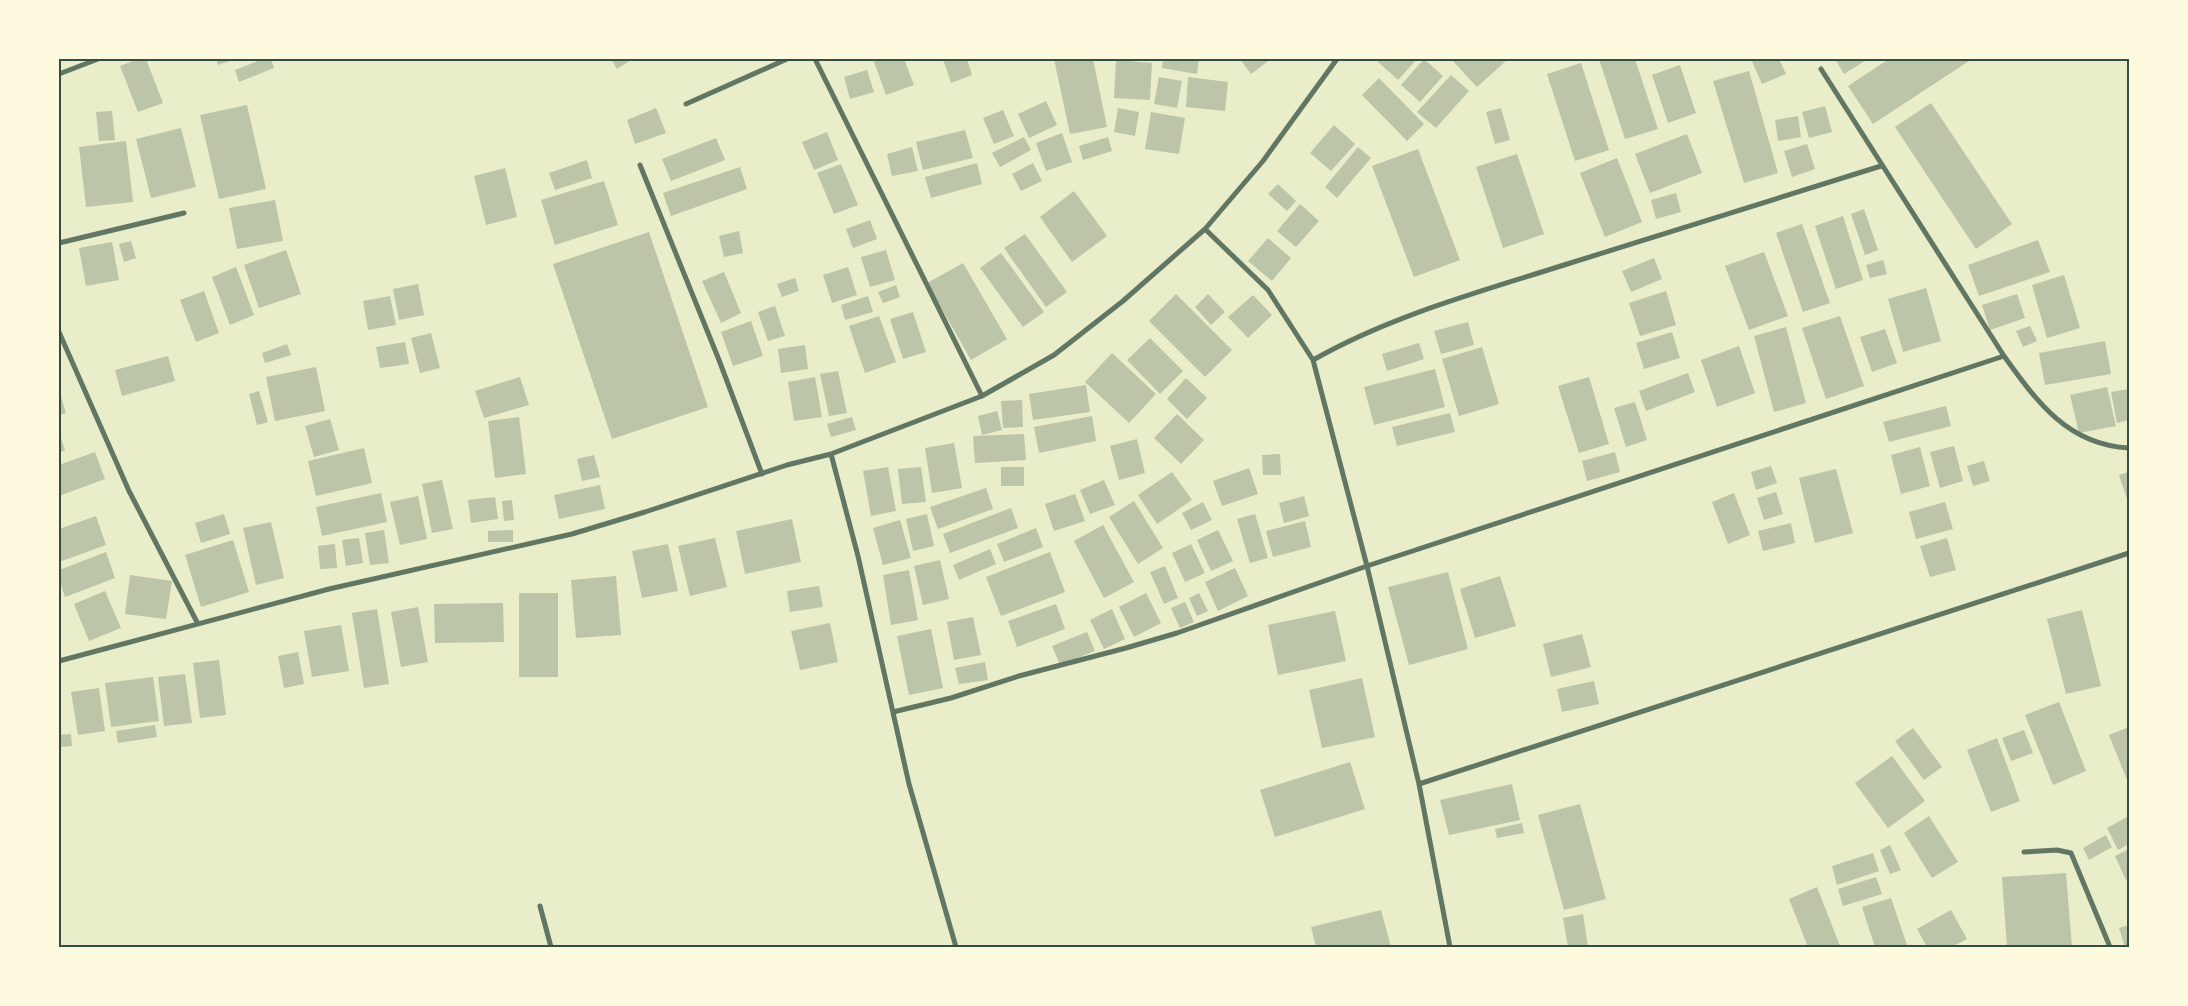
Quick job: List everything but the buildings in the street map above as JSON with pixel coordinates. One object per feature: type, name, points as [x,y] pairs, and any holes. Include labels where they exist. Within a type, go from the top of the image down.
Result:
[{"type":"street","points":[[59,74],[98,59]]},
{"type":"street","points":[[686,104],[787,59]]},
{"type":"street","points":[[815,59],[982,396]]},
{"type":"street","points":[[59,661],[329,589],[572,534],[831,454],[982,396],[1054,355],[1123,301],[1205,229],[1264,161],[1337,59]]},
{"type":"street","points":[[1821,69],[1881,166],[2025,386],[2069,430],[2097,444],[2129,448]]},
{"type":"street","points":[[640,165],[716,352],[762,474]]},
{"type":"street","points":[[1313,360],[1391,323],[1493,288],[1881,166]]},
{"type":"street","points":[[59,243],[184,213]]},
{"type":"street","points":[[1205,229],[1268,290],[1313,360],[1367,566],[1419,784],[1450,947]]},
{"type":"street","points":[[59,332],[129,491],[198,624]]},
{"type":"street","points":[[893,712],[951,698],[1019,676],[1126,648],[1232,614],[1367,566],[2004,356]]},
{"type":"street","points":[[831,454],[858,556],[909,784],[956,947]]},
{"type":"street","points":[[1419,784],[2129,552]]},
{"type":"street","points":[[2024,852],[2057,850],[2071,853],[2110,947]]},
{"type":"street","points":[[540,906],[551,947]]}]
